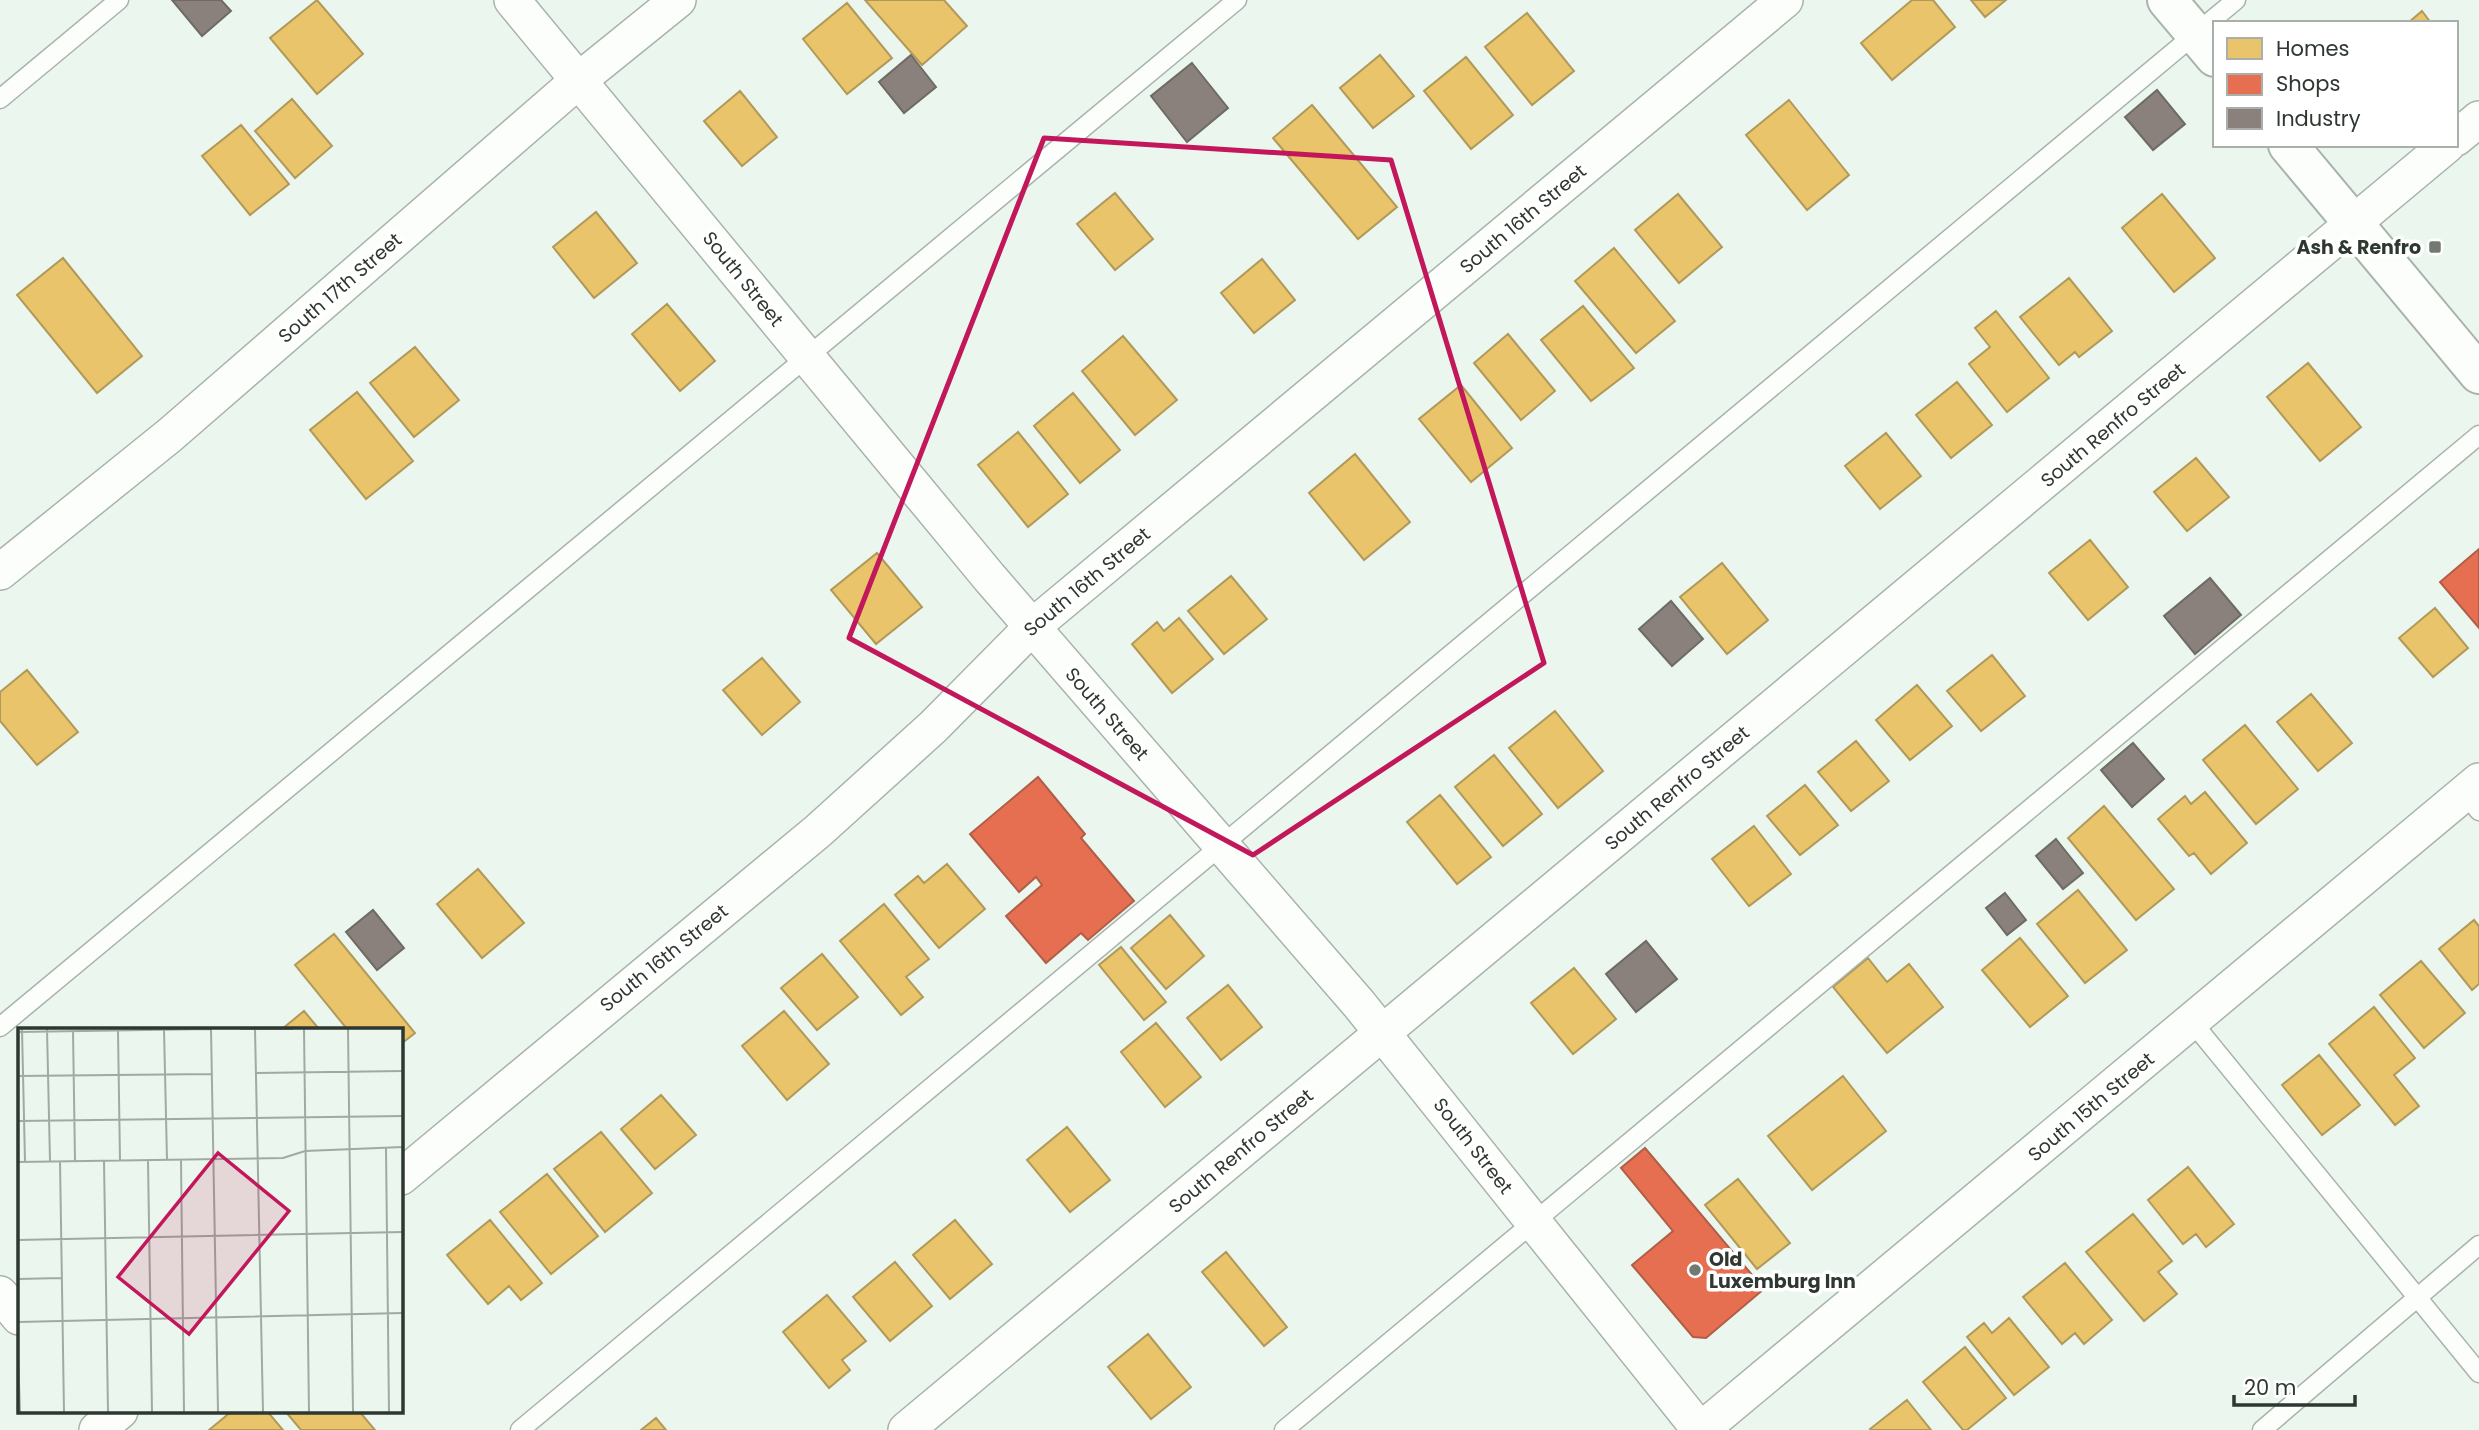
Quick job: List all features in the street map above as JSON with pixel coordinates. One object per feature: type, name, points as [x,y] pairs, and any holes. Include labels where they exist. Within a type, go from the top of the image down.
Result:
[{"type":"street","name":"South Street","points":[[512,0],[1032,628],[1382,1033],[1700,1430]]},
{"type":"street","name":"South 17th Street","points":[[0,572],[170,435],[579,80],[678,0]]},
{"type":"street","name":"South 16th Street","points":[[402,1176],[818,831],[933,727],[1032,628],[1786,0]]},
{"type":"street","points":[[2167,0],[2205,45]]},
{"type":"street","points":[[2458,136],[2479,119]]},
{"type":"street","points":[[2290,147],[2479,374]]},
{"type":"street","name":"South Renfro Street","points":[[906,1430],[2445,147]]},
{"type":"street","name":"South 15th Street","points":[[1700,1430],[2474,795]]},
{"type":"street","points":[[0,1294],[18,1316]]},
{"type":"lane","points":[[0,99],[119,0]]},
{"type":"lane","points":[[0,1027],[1237,0]]},
{"type":"lane","points":[[2222,21],[2236,0]]},
{"type":"lane","points":[[520,1430],[1223,847],[2205,45]]},
{"type":"lane","points":[[1283,1430],[2479,435]]},
{"type":"lane","points":[[2193,1023],[2479,1373]]},
{"type":"lane","points":[[2262,1430],[2479,1245]]},
{"type":"highlighted area","points":[[1044,138],[1391,160],[1544,663],[1253,855],[849,638]]},
{"type":"building: Homes","points":[[317,0],[363,54],[317,94],[270,38]]},
{"type":"building: Homes","points":[[865,0],[944,0],[967,26],[922,65]]},
{"type":"building: Homes","points":[[1912,0],[1933,0],[1955,27],[1892,80],[1861,43]]},
{"type":"building: Homes","points":[[1971,0],[2006,0],[1985,17]]},
{"type":"building: Homes","points":[[847,3],[892,58],[847,94],[803,39]]},
{"type":"building: Homes","points":[[2422,11],[2430,21],[2410,21]]},
{"type":"building: Homes","points":[[1527,13],[1574,71],[1532,105],[1485,47]]},
{"type":"building: Homes","points":[[1380,55],[1414,96],[1373,128],[1340,88]]},
{"type":"building: Homes","points":[[1466,57],[1513,115],[1471,149],[1424,91]]},
{"type":"building: Homes","points":[[740,91],[777,137],[742,166],[704,121]]},
{"type":"building: Homes","points":[[292,99],[332,146],[295,178],[255,131]]},
{"type":"building: Homes","points":[[1789,100],[1849,175],[1807,210],[1746,135]]},
{"type":"building: Homes","points":[[1312,105],[1397,207],[1358,239],[1273,138]]},
{"type":"building: Homes","points":[[241,125],[289,184],[250,215],[202,156]]},
{"type":"building: Homes","points":[[1115,193],[1153,239],[1115,270],[1077,224]]},
{"type":"building: Homes","points":[[1678,194],[1722,247],[1679,283],[1635,230]]},
{"type":"building: Homes","points":[[2162,194],[2215,258],[2174,292],[2122,228]]},
{"type":"building: Homes","points":[[596,212],[637,263],[594,298],[553,247]]},
{"type":"building: Homes","points":[[1614,248],[1675,321],[1636,353],[1575,281]]},
{"type":"building: Homes","points":[[63,258],[142,356],[97,393],[17,295]]},
{"type":"building: Homes","points":[[1262,259],[1295,300],[1254,333],[1221,293]]},
{"type":"building: Homes","points":[[2069,278],[2112,331],[2079,357],[2075,352],[2059,365],[2020,317]]},
{"type":"building: Homes","points":[[667,304],[715,361],[680,391],[632,334]]},
{"type":"building: Homes","points":[[1583,306],[1634,368],[1591,401],[1541,340]]},
{"type":"building: Homes","points":[[1996,311],[2049,378],[2007,412],[1969,364],[1990,347],[1975,328]]},
{"type":"building: Homes","points":[[1508,334],[1555,391],[1521,420],[1474,363]]},
{"type":"building: Homes","points":[[1123,336],[1177,400],[1135,435],[1082,371]]},
{"type":"building: Homes","points":[[415,347],[459,400],[414,437],[370,383]]},
{"type":"building: Homes","points":[[2308,363],[2361,427],[2320,461],[2267,397]]},
{"type":"building: Homes","points":[[1957,382],[1992,425],[1951,458],[1916,415]]},
{"type":"building: Homes","points":[[1461,385],[1512,448],[1471,482],[1419,419]]},
{"type":"building: Homes","points":[[357,392],[413,461],[366,499],[310,430]]},
{"type":"building: Homes","points":[[1073,393],[1120,450],[1080,483],[1034,426]]},
{"type":"building: Homes","points":[[1018,432],[1068,494],[1028,527],[978,465]]},
{"type":"building: Homes","points":[[1886,433],[1921,476],[1880,509],[1845,466]]},
{"type":"building: Homes","points":[[1355,454],[1410,522],[1364,560],[1309,493]]},
{"type":"building: Homes","points":[[2196,458],[2229,497],[2187,531],[2154,492]]},
{"type":"building: Homes","points":[[2090,540],[2128,587],[2088,620],[2049,573]]},
{"type":"building: Homes","points":[[877,553],[922,607],[876,644],[831,590]]},
{"type":"building: Homes","points":[[1722,563],[1768,620],[1727,654],[1680,597]]},
{"type":"building: Homes","points":[[1231,576],[1267,619],[1224,654],[1188,611]]},
{"type":"building: Homes","points":[[2435,608],[2468,648],[2433,677],[2399,638]]},
{"type":"building: Homes","points":[[1179,618],[1213,659],[1172,693],[1132,644],[1157,622],[1164,631]]},
{"type":"building: Homes","points":[[1992,655],[2025,696],[1981,731],[1947,691]]},
{"type":"building: Homes","points":[[762,658],[800,702],[762,735],[723,690]]},
{"type":"building: Homes","points":[[27,670],[78,732],[37,765],[0,721],[0,692]]},
{"type":"building: Homes","points":[[1917,685],[1952,726],[1910,760],[1876,720]]},
{"type":"building: Homes","points":[[2311,694],[2352,743],[2318,771],[2277,722]]},
{"type":"building: Homes","points":[[1555,711],[1603,771],[1558,808],[1509,748]]},
{"type":"building: Homes","points":[[2245,725],[2298,789],[2256,824],[2203,760]]},
{"type":"building: Homes","points":[[1856,741],[1889,781],[1851,811],[1818,772]]},
{"type":"building: Homes","points":[[1494,755],[1542,814],[1503,846],[1455,787]]},
{"type":"building: Homes","points":[[1805,785],[1838,825],[1800,855],[1767,816]]},
{"type":"building: Homes","points":[[2205,792],[2247,843],[2211,874],[2194,853],[2189,856],[2158,819],[2185,796],[2191,804]]},
{"type":"building: Homes","points":[[1440,795],[1491,857],[1457,884],[1407,822]]},
{"type":"building: Homes","points":[[2104,806],[2174,889],[2136,920],[2068,838]]},
{"type":"building: Homes","points":[[1754,826],[1791,874],[1749,906],[1712,859]]},
{"type":"building: Homes","points":[[947,864],[985,909],[939,948],[895,895],[918,876],[924,883]]},
{"type":"building: Homes","points":[[478,869],[524,923],[482,958],[437,904]]},
{"type":"building: Homes","points":[[2078,890],[2127,950],[2085,983],[2037,924]]},
{"type":"building: Homes","points":[[884,904],[929,959],[906,977],[923,997],[901,1015],[840,941]]},
{"type":"building: Homes","points":[[1170,915],[1204,956],[1166,989],[1131,948]]},
{"type":"building: Homes","points":[[2474,920],[2479,926],[2479,984],[2472,990],[2439,949]]},
{"type":"building: Homes","points":[[334,934],[415,1033],[402,1043],[402,1028],[346,1028],[295,965]]},
{"type":"building: Homes","points":[[2020,938],[2068,996],[2030,1027],[1982,970]]},
{"type":"building: Homes","points":[[1121,947],[1166,1002],[1144,1020],[1099,965]]},
{"type":"building: Homes","points":[[822,954],[858,997],[817,1030],[781,988]]},
{"type":"building: Homes","points":[[1868,958],[1887,982],[1909,964],[1943,1007],[1887,1053],[1833,987]]},
{"type":"building: Homes","points":[[2421,961],[2465,1013],[2424,1048],[2380,995]]},
{"type":"building: Homes","points":[[1574,968],[1616,1019],[1573,1054],[1531,1003]]},
{"type":"building: Homes","points":[[1228,985],[1262,1027],[1221,1060],[1187,1018]]},
{"type":"building: Homes","points":[[2374,1007],[2415,1058],[2394,1075],[2419,1106],[2395,1125],[2329,1044]]},
{"type":"building: Homes","points":[[304,1011],[318,1028],[283,1028]]},
{"type":"building: Homes","points":[[784,1011],[829,1064],[787,1100],[742,1046]]},
{"type":"building: Homes","points":[[1156,1023],[1201,1077],[1165,1107],[1121,1052]]},
{"type":"building: Homes","points":[[2319,1055],[2360,1105],[2322,1135],[2282,1085]]},
{"type":"building: Homes","points":[[1843,1076],[1886,1131],[1812,1190],[1768,1136]]},
{"type":"building: Homes","points":[[661,1095],[696,1135],[655,1169],[621,1129]]},
{"type":"building: Homes","points":[[1067,1127],[1110,1180],[1070,1212],[1027,1160]]},
{"type":"building: Homes","points":[[601,1132],[652,1193],[605,1232],[554,1169]]},
{"type":"building: Homes","points":[[2188,1167],[2234,1224],[2206,1247],[2196,1234],[2183,1244],[2148,1200]]},
{"type":"building: Homes","points":[[547,1174],[598,1236],[551,1274],[500,1212]]},
{"type":"building: Homes","points":[[1738,1179],[1790,1243],[1757,1269],[1705,1205]]},
{"type":"building: Homes","points":[[2133,1214],[2172,1261],[2158,1272],[2177,1294],[2144,1321],[2086,1252]]},
{"type":"building: Homes","points":[[490,1220],[542,1283],[521,1300],[509,1286],[488,1304],[447,1255]]},
{"type":"building: Homes","points":[[955,1220],[992,1264],[950,1299],[913,1255]]},
{"type":"building: Homes","points":[[1226,1252],[1287,1327],[1264,1346],[1202,1272]]},
{"type":"building: Homes","points":[[895,1262],[932,1306],[890,1341],[853,1297]]},
{"type":"building: Homes","points":[[2065,1263],[2112,1320],[2084,1344],[2075,1333],[2062,1344],[2023,1297]]},
{"type":"building: Homes","points":[[827,1295],[866,1341],[842,1360],[850,1370],[829,1388],[783,1332]]},
{"type":"building: Homes","points":[[2009,1318],[2049,1367],[2014,1395],[1967,1337],[1984,1323],[1992,1333]]},
{"type":"building: Homes","points":[[1148,1334],[1191,1387],[1151,1419],[1108,1367]]},
{"type":"building: Homes","points":[[1965,1347],[2006,1398],[1967,1430],[1963,1430],[1923,1382]]},
{"type":"building: Homes","points":[[1907,1400],[1931,1430],[1870,1429]]},
{"type":"building: Homes","points":[[231,1412],[268,1412],[283,1430],[209,1430]]},
{"type":"building: Homes","points":[[286,1412],[360,1412],[375,1430],[301,1430]]},
{"type":"building: Homes","points":[[656,1418],[666,1430],[641,1430]]},
{"type":"building: Shops","points":[[2479,549],[2479,628],[2440,582]]},
{"type":"building: Shops","points":[[1038,777],[1085,834],[1081,838],[1134,901],[1088,940],[1081,933],[1046,963],[1006,916],[1042,885],[1036,877],[1019,892],[970,834]]},
{"type":"building: Shops","points":[[1645,1148],[1764,1289],[1706,1338],[1693,1337],[1632,1265],[1673,1231],[1621,1168]]},
{"type":"building: Industry","points":[[172,0],[221,0],[231,11],[202,36]]},
{"type":"building: Industry","points":[[911,55],[936,87],[904,113],[879,82]]},
{"type":"building: Industry","points":[[1192,63],[1228,108],[1187,142],[1151,96]]},
{"type":"building: Industry","points":[[2157,90],[2185,124],[2153,150],[2125,117]]},
{"type":"building: Industry","points":[[2210,578],[2241,615],[2195,654],[2164,616]]},
{"type":"building: Industry","points":[[1671,601],[1703,639],[1672,666],[1639,629]]},
{"type":"building: Industry","points":[[2133,743],[2164,779],[2132,807],[2101,770]]},
{"type":"building: Industry","points":[[2056,839],[2083,873],[2063,889],[2036,856]]},
{"type":"building: Industry","points":[[2005,893],[2026,920],[2007,935],[1986,908]]},
{"type":"building: Industry","points":[[373,910],[404,948],[377,970],[346,932]]},
{"type":"building: Industry","points":[[1646,941],[1677,979],[1636,1012],[1606,974]]},
{"type":"place","name":"Ash & Renfro","points":[[2435,247]]},
{"type":"place","name":"Old Luxemburg Inn","points":[[1695,1270]]}]
